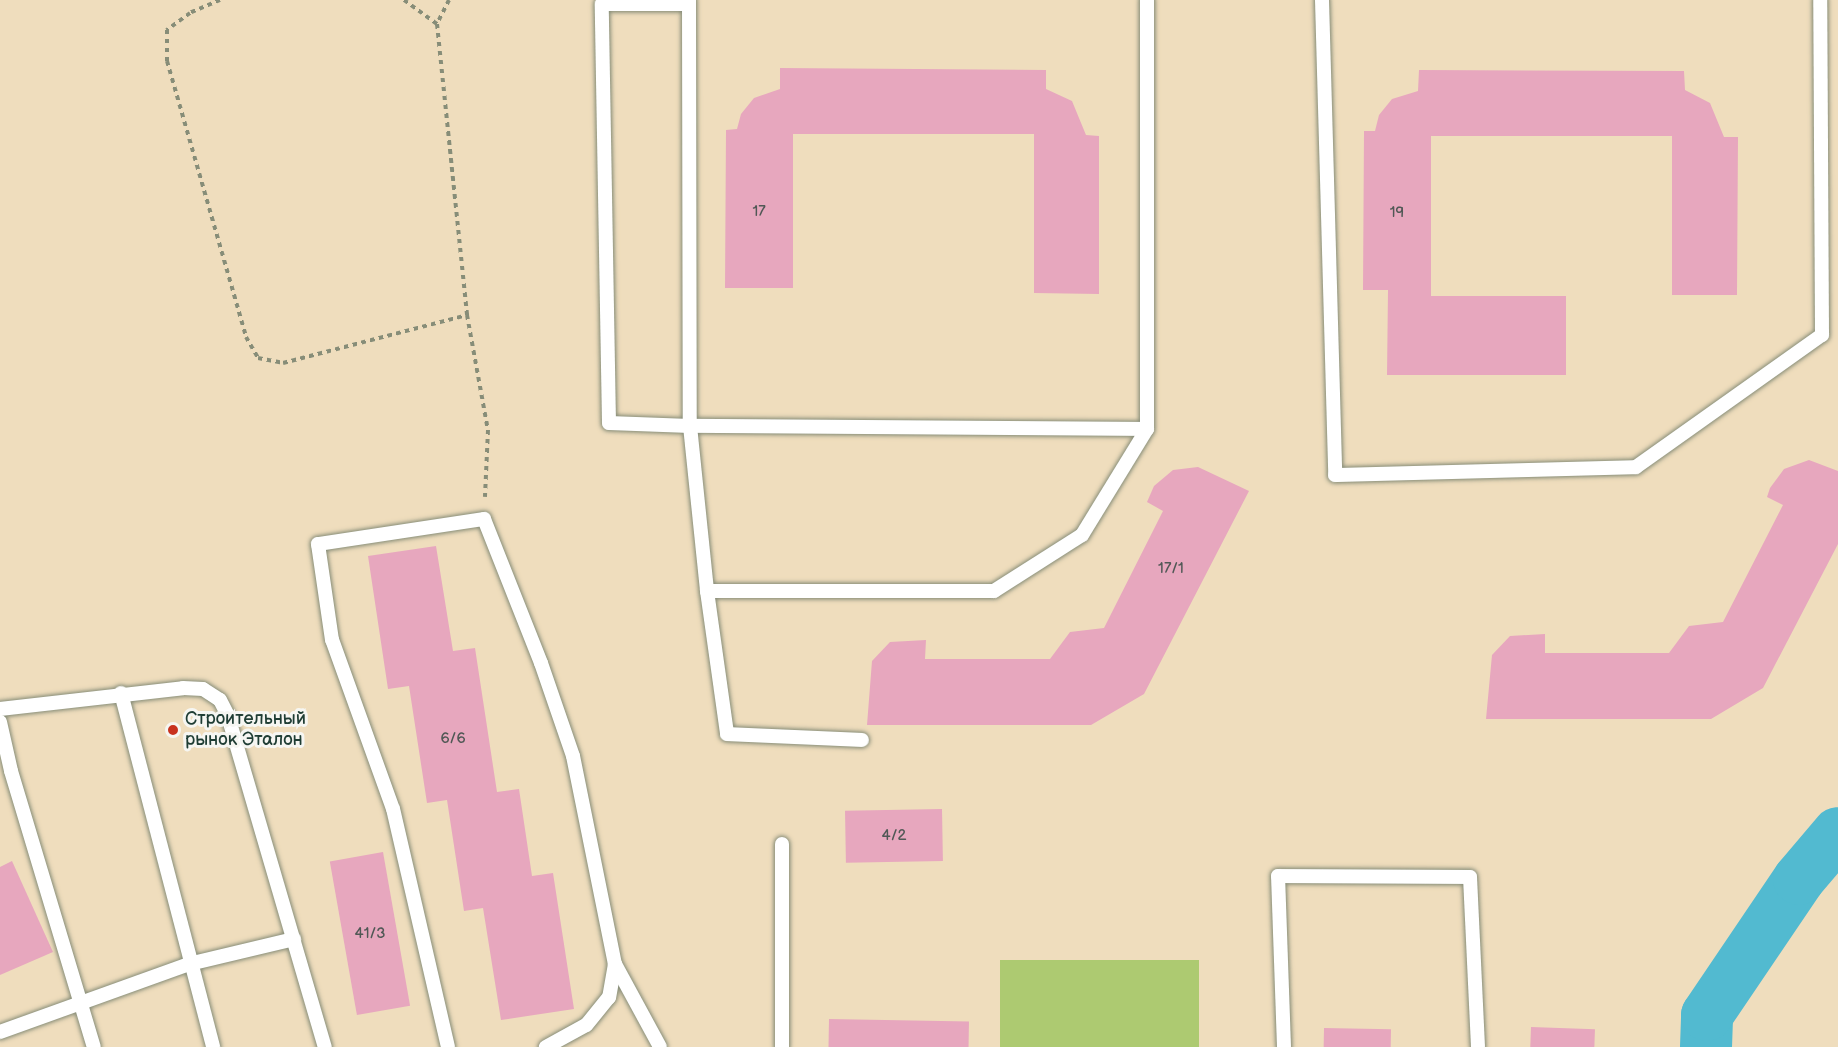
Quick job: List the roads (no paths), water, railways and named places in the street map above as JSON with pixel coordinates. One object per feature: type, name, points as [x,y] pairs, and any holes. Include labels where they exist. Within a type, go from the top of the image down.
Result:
[{"type":"lane","points":[[707,591],[994,591],[1082,535],[1147,429],[1147,0]]},
{"type":"lane","points":[[1323,0],[1335,475],[1636,468],[1822,336],[1820,0]]},
{"type":"lane","points":[[862,740],[727,734],[707,591],[690,426],[689,2],[602,4],[609,423],[690,426],[1147,429]]},
{"type":"lane","points":[[448,1047],[393,809],[332,640],[318,544],[484,519],[541,663],[573,756],[615,964],[660,1047]]},
{"type":"lane","points":[[0,709],[121,693],[203,689],[220,700],[228,716],[325,1047]]},
{"type":"lane","points":[[121,693],[189,964],[213,1047]]},
{"type":"lane","points":[[0,722],[5,773],[77,1002],[94,1047]]},
{"type":"lane","points":[[782,844],[782,1047]]},
{"type":"lane","points":[[1284,1047],[1278,876],[1470,877],[1478,1047]]},
{"type":"lane","points":[[0,1032],[77,1002],[189,964],[294,939]]},
{"type":"lane","points":[[546,1047],[586,1025],[609,998],[615,964]]},
{"type":"waterway","points":[[1706,1047],[1707,1015],[1799,879],[1838,833]]},
{"type":"place","name":"Строительный рынок Эталон","points":[[173,730]]}]
